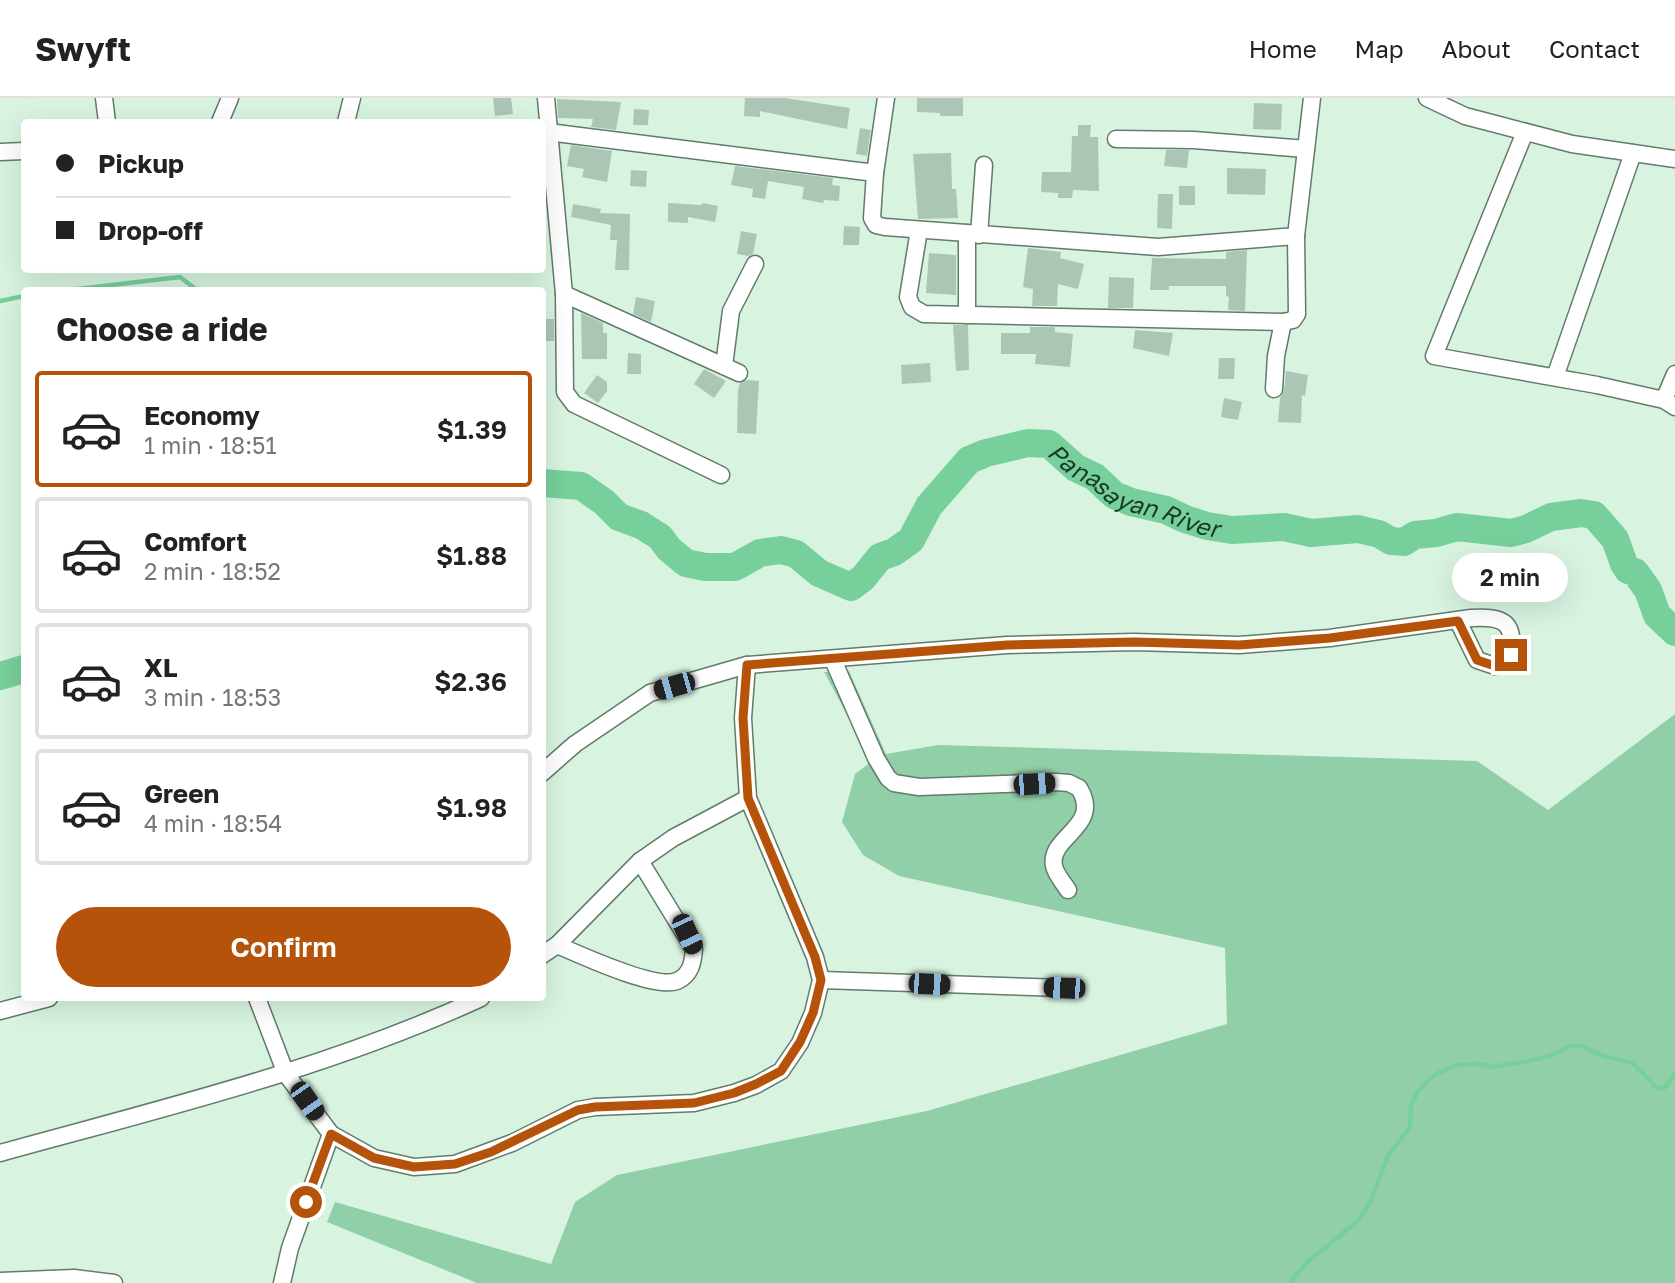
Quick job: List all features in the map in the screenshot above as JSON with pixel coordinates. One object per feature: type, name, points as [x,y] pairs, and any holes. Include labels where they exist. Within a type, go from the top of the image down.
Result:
[{"type":"street","points":[[104,98],[107,119]]},
{"type":"street","points":[[221,119],[230,98]]},
{"type":"street","points":[[347,119],[352,98]]},
{"type":"street","points":[[546,98],[564,294],[565,392],[574,404],[721,475]]},
{"type":"street","points":[[886,98],[875,173],[874,222],[885,228],[1158,247],[1296,236]]},
{"type":"street","points":[[919,230],[908,297],[917,311],[924,314],[1283,322],[1293,320],[1297,314],[1296,236],[1312,98]]},
{"type":"street","points":[[1427,98],[1465,116],[1572,144],[1675,159]]},
{"type":"street","points":[[548,132],[875,173]]},
{"type":"street","points":[[1525,132],[1434,356],[1555,377],[1669,403],[1675,374]]},
{"type":"street","points":[[1116,139],[1194,139],[1307,149]]},
{"type":"street","points":[[0,152],[21,151]]},
{"type":"street","points":[[1555,377],[1633,153]]},
{"type":"street","points":[[967,315],[973,234],[984,165]]},
{"type":"street","points":[[564,294],[731,370],[731,311],[755,264]]},
{"type":"street","points":[[1274,388],[1276,356],[1283,322]]},
{"type":"street","points":[[546,769],[575,744],[650,693],[747,665],[1007,645],[1135,642],[1239,645],[1330,638],[1458,621]]},
{"type":"street","points":[[833,660],[881,769],[894,783],[919,787],[1056,782],[1069,783],[1079,788],[1086,803],[1082,821],[1056,853],[1053,863],[1058,877],[1068,890]]},
{"type":"street","points":[[258,1001],[286,1074],[331,1134],[374,1158],[414,1167],[455,1164],[491,1152],[578,1110],[694,1103],[734,1093],[781,1071],[800,1042],[813,1013],[821,980],[815,957],[748,798],[743,718],[747,665]]},
{"type":"street","points":[[546,952],[557,945],[640,861],[673,838],[748,798]]},
{"type":"street","points":[[557,945],[641,978],[675,982],[686,976],[693,963],[694,949],[640,861]]},
{"type":"street","points":[[821,980],[1064,988]]},
{"type":"street","points":[[0,1011],[38,1001]]},
{"type":"street","points":[[0,1153],[286,1074],[356,1050],[474,1001]]},
{"type":"street","points":[[282,1283],[290,1248],[331,1134]]},
{"type":"street","points":[[0,1281],[74,1278],[114,1283]]},
{"type":"green space","points":[[849,671],[886,754],[938,745],[1477,761],[1548,810],[1675,714],[1675,1283],[477,1283],[327,1222],[335,1202],[551,1264],[575,1202],[617,1175],[927,1111],[1227,1024],[1225,948],[899,876],[863,855],[842,822],[855,774],[872,761],[824,672]]},
{"type":"building","points":[[493,98],[511,98],[513,114],[495,116]]},
{"type":"building","points":[[745,98],[785,98],[850,108],[847,129],[760,111],[760,117],[744,116]]},
{"type":"building","points":[[917,98],[963,98],[963,116],[917,112]]},
{"type":"building","points":[[557,99],[621,102],[616,130],[591,127],[593,119],[558,118]]},
{"type":"building","points":[[1254,103],[1282,104],[1281,130],[1253,129]]},
{"type":"building","points":[[634,109],[649,110],[648,125],[633,125]]},
{"type":"building","points":[[1078,125],[1091,125],[1090,137],[1098,137],[1099,191],[1073,190],[1072,198],[1058,198],[1058,193],[1041,192],[1042,172],[1071,172],[1072,136],[1078,136]]},
{"type":"building","points":[[860,128],[871,130],[867,156],[856,154]]},
{"type":"building","points":[[571,145],[612,151],[607,182],[582,177],[584,169],[567,166]]},
{"type":"building","points":[[1166,150],[1189,150],[1187,168],[1164,166]]},
{"type":"building","points":[[951,153],[952,189],[956,189],[958,218],[918,219],[913,154]]},
{"type":"building","points":[[735,166],[833,178],[832,185],[840,186],[839,201],[824,200],[823,203],[802,199],[804,187],[768,181],[765,199],[752,197],[753,189],[731,185]]},
{"type":"building","points":[[1227,168],[1266,169],[1265,195],[1227,194]]},
{"type":"building","points":[[631,170],[647,171],[646,187],[630,186]]},
{"type":"building","points":[[1179,186],[1195,186],[1195,205],[1179,205]]},
{"type":"building","points":[[1158,194],[1173,194],[1172,229],[1157,228]]},
{"type":"building","points":[[668,203],[718,206],[715,222],[688,217],[688,223],[668,222]]},
{"type":"building","points":[[573,204],[601,209],[600,213],[630,214],[629,270],[615,270],[617,240],[610,240],[611,225],[571,217]]},
{"type":"building","points":[[844,226],[860,227],[859,245],[843,245]]},
{"type":"building","points":[[741,231],[757,234],[753,254],[748,256],[737,254]]},
{"type":"building","points":[[1028,248],[1061,252],[1060,258],[1084,264],[1078,289],[1058,284],[1057,306],[1032,306],[1033,289],[1023,287]]},
{"type":"building","points":[[1247,250],[1245,311],[1228,310],[1226,286],[1169,286],[1169,290],[1150,290],[1152,258],[1226,259],[1226,252]]},
{"type":"building","points":[[929,253],[956,255],[956,295],[926,293]]},
{"type":"building","points":[[1109,277],[1134,278],[1133,308],[1108,308]]},
{"type":"building","points":[[636,297],[655,301],[651,322],[633,314]]},
{"type":"building","points":[[581,313],[603,323],[603,333],[607,333],[607,359],[582,359]]},
{"type":"building","points":[[546,319],[554,319],[554,341],[546,341]]},
{"type":"building","points":[[953,325],[968,325],[969,370],[956,371]]},
{"type":"building","points":[[1030,327],[1055,327],[1055,332],[1073,334],[1070,367],[1035,364],[1036,354],[1001,354],[1001,333],[1030,333]]},
{"type":"building","points":[[1135,330],[1173,333],[1169,356],[1133,348]]},
{"type":"building","points":[[628,353],[641,354],[641,374],[627,374]]},
{"type":"building","points":[[1219,358],[1235,358],[1234,379],[1218,379]]},
{"type":"building","points":[[930,363],[931,382],[902,384],[901,365]]},
{"type":"building","points":[[704,369],[726,381],[714,398],[694,384]]},
{"type":"building","points":[[1286,371],[1308,375],[1305,396],[1302,395],[1301,423],[1278,422]]},
{"type":"building","points":[[597,375],[607,382],[607,391],[598,403],[584,393]]},
{"type":"building","points":[[746,380],[759,381],[756,434],[737,433],[738,390],[740,383]]},
{"type":"building","points":[[1224,398],[1242,402],[1238,420],[1221,417]]},
{"type":"waterway","points":[[95,287],[180,277],[193,287]]},
{"type":"waterway","points":[[0,301],[21,297]]},
{"type":"waterway","name":"Panasayan River","points":[[546,483],[581,486],[604,502],[619,517],[641,525],[660,537],[669,549],[686,563],[705,567],[735,567],[760,553],[781,550],[796,554],[819,573],[851,587],[863,578],[880,557],[894,552],[911,540],[929,506],[969,460],[1028,443],[1049,444],[1076,468],[1095,477],[1114,495],[1166,510],[1207,526],[1232,530],[1284,527],[1311,533],[1358,529],[1379,534],[1391,541],[1404,542],[1415,535],[1457,527],[1511,533],[1551,517],[1581,513],[1594,515],[1615,539],[1624,564],[1628,570],[1635,572],[1648,590],[1657,615],[1675,632]]},
{"type":"waterway","name":"Panasayan River","points":[[0,676],[21,670]]},
{"type":"waterway","points":[[1290,1283],[1307,1262],[1359,1220],[1371,1200],[1388,1156],[1410,1127],[1411,1106],[1417,1093],[1438,1073],[1457,1065],[1478,1064],[1492,1067],[1529,1061],[1550,1056],[1569,1046],[1583,1046],[1603,1056],[1632,1063],[1657,1088],[1664,1088],[1675,1074]]},
{"type":"route","points":[[306,1202],[331,1134],[374,1158],[414,1167],[455,1164],[512,1143],[578,1110],[694,1103],[734,1093],[781,1071],[800,1042],[813,1013],[821,980],[815,957],[748,798],[743,718],[747,665],[1007,645],[1135,642],[1239,645],[1330,638],[1458,621],[1477,660],[1495,666],[1511,655]]}]
